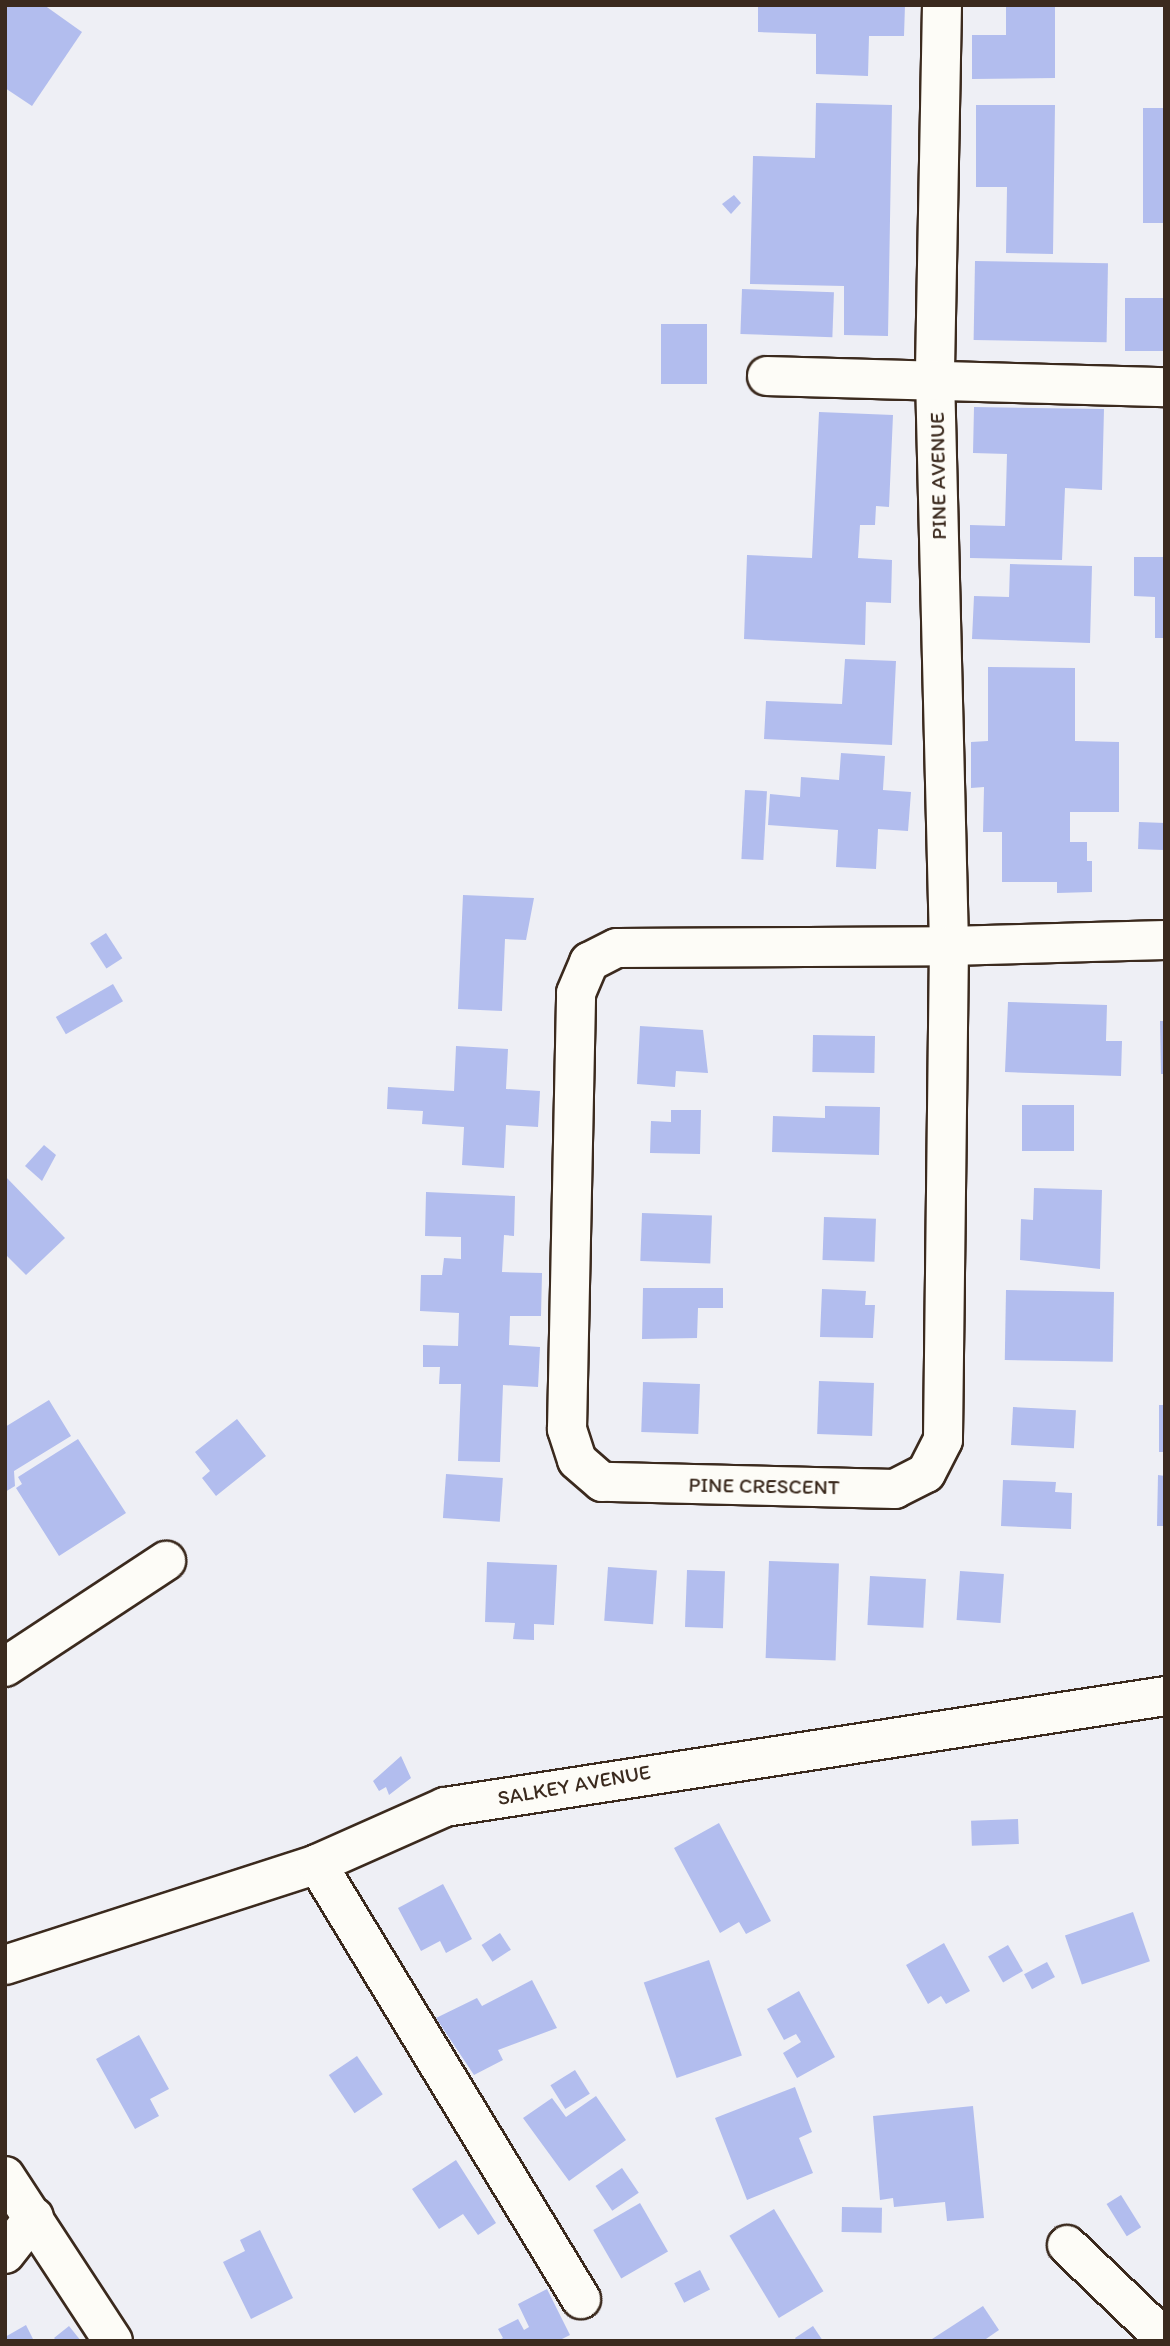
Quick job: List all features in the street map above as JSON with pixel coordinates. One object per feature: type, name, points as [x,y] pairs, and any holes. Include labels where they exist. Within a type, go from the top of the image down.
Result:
[{"type":"street","name":"PINE AVENUE","points":[[942,5],[935,376],[949,946]]},
{"type":"street","points":[[767,376],[935,376],[1165,387]]},
{"type":"street","points":[[949,946],[1165,940]]},
{"type":"street","name":"PINE CRESCENT","points":[[949,946],[943,1440],[926,1473],[895,1489],[603,1482],[577,1460],[567,1429],[575,1007],[589,962],[617,948],[949,946]]},
{"type":"street","points":[[5,1667],[166,1561]]},
{"type":"street","name":"SALKEY AVENUE","points":[[5,1965],[317,1864],[445,1807],[1165,1696]]},
{"type":"street","points":[[317,1864],[581,2299]]},
{"type":"street","points":[[5,2176],[113,2341]]},
{"type":"street","points":[[5,2254],[34,2217]]},
{"type":"street","points":[[1067,2245],[1165,2339]]},
{"type":"building","points":[[5,5],[44,5],[82,32],[32,106],[5,88]]},
{"type":"building","points":[[758,5],[905,5],[904,36],[869,36],[868,76],[816,74],[816,34],[758,32]]},
{"type":"building","points":[[1006,5],[1055,5],[1055,78],[972,79],[972,35],[1006,35]]},
{"type":"building","points":[[816,103],[892,105],[888,336],[844,335],[844,286],[750,284],[753,156],[815,158]]},
{"type":"building","points":[[976,105],[1055,105],[1053,254],[1006,253],[1007,187],[976,187]]},
{"type":"building","points":[[1143,108],[1165,108],[1165,223],[1143,223]]},
{"type":"building","points":[[734,195],[741,203],[731,214],[722,204]]},
{"type":"building","points":[[975,261],[1108,263],[1107,342],[974,340]]},
{"type":"building","points":[[742,289],[834,292],[832,337],[740,334]]},
{"type":"building","points":[[1125,298],[1165,298],[1165,351],[1125,351]]},
{"type":"building","points":[[661,324],[707,324],[707,384],[661,384]]},
{"type":"building","points":[[974,407],[1104,409],[1102,490],[1065,488],[1062,560],[970,558],[970,525],[1005,526],[1007,454],[973,453]]},
{"type":"building","points":[[819,412],[893,415],[889,507],[876,506],[875,525],[860,525],[858,558],[892,560],[891,603],[866,602],[865,645],[744,639],[747,555],[812,558]]},
{"type":"building","points":[[1134,557],[1165,557],[1165,638],[1155,638],[1155,597],[1134,596]]},
{"type":"building","points":[[1010,564],[1092,566],[1090,643],[972,639],[974,596],[1009,597]]},
{"type":"building","points":[[845,659],[896,661],[892,745],[764,739],[766,701],[842,704]]},
{"type":"building","points":[[988,667],[1075,668],[1075,741],[1119,742],[1119,812],[1070,812],[1070,842],[1087,842],[1087,861],[1092,861],[1092,892],[1057,893],[1057,882],[1002,882],[1002,832],[983,832],[984,787],[971,788],[971,742],[988,741]]},
{"type":"building","points":[[841,753],[885,756],[883,790],[911,792],[908,831],[878,829],[876,869],[836,867],[838,830],[768,825],[770,794],[800,797],[801,777],[839,780]]},
{"type":"building","points":[[745,790],[767,791],[763,860],[741,859]]},
{"type":"building","points":[[1139,822],[1165,823],[1164,850],[1138,849]]},
{"type":"building","points":[[463,895],[534,898],[526,940],[505,939],[502,1011],[458,1009]]},
{"type":"building","points":[[106,933],[122,958],[106,969],[90,943]]},
{"type":"building","points":[[113,984],[123,1001],[66,1034],[56,1017]]},
{"type":"building","points":[[1008,1002],[1107,1005],[1106,1041],[1122,1041],[1121,1076],[1005,1072]]},
{"type":"building","points":[[1160,1021],[1165,1021],[1165,1074],[1161,1074]]},
{"type":"building","points":[[640,1026],[703,1030],[708,1073],[676,1071],[675,1087],[637,1084]]},
{"type":"building","points":[[813,1035],[875,1036],[874,1073],[812,1072]]},
{"type":"building","points":[[456,1046],[508,1049],[506,1089],[540,1091],[538,1127],[506,1125],[504,1168],[462,1165],[464,1127],[422,1124],[423,1111],[387,1109],[388,1087],[454,1091]]},
{"type":"building","points":[[1022,1105],[1074,1105],[1074,1151],[1022,1151]]},
{"type":"building","points":[[825,1106],[880,1107],[879,1155],[772,1152],[773,1116],[825,1118]]},
{"type":"building","points":[[671,1110],[701,1110],[700,1154],[650,1153],[651,1121],[671,1122]]},
{"type":"building","points":[[44,1145],[56,1155],[42,1181],[25,1166]]},
{"type":"building","points":[[5,1176],[65,1238],[26,1275],[5,1254]]},
{"type":"building","points":[[1034,1188],[1102,1190],[1100,1269],[1020,1260],[1021,1219],[1033,1220]]},
{"type":"building","points":[[426,1192],[515,1196],[514,1236],[504,1235],[502,1272],[542,1273],[541,1316],[510,1316],[509,1345],[540,1347],[538,1387],[503,1385],[500,1462],[458,1461],[461,1384],[439,1384],[440,1367],[423,1367],[423,1345],[458,1346],[459,1313],[420,1311],[421,1275],[442,1275],[444,1258],[461,1259],[461,1237],[425,1236]]},
{"type":"building","points":[[642,1213],[712,1215],[710,1263],[640,1261]]},
{"type":"building","points":[[824,1217],[876,1219],[874,1262],[822,1260]]},
{"type":"building","points":[[643,1288],[723,1288],[723,1308],[698,1308],[697,1338],[642,1339]]},
{"type":"building","points":[[822,1289],[866,1291],[865,1305],[875,1305],[873,1338],[820,1337]]},
{"type":"building","points":[[1006,1290],[1114,1292],[1113,1362],[1005,1360]]},
{"type":"building","points":[[819,1381],[874,1383],[872,1436],[817,1434]]},
{"type":"building","points":[[643,1382],[700,1384],[698,1434],[641,1432]]},
{"type":"building","points":[[49,1400],[71,1436],[14,1471],[15,1486],[5,1492],[5,1427]]},
{"type":"building","points":[[1159,1405],[1165,1405],[1165,1452],[1159,1452]]},
{"type":"building","points":[[1013,1407],[1076,1410],[1074,1448],[1011,1445]]},
{"type":"building","points":[[237,1419],[266,1456],[216,1496],[202,1478],[210,1471],[195,1452]]},
{"type":"building","points":[[78,1439],[126,1513],[59,1556],[16,1488],[22,1484],[18,1477]]},
{"type":"building","points":[[446,1474],[503,1478],[500,1522],[443,1518]]},
{"type":"building","points":[[1158,1475],[1165,1476],[1165,1526],[1157,1526]]},
{"type":"building","points":[[1003,1480],[1056,1482],[1055,1492],[1072,1493],[1071,1529],[1001,1526]]},
{"type":"building","points":[[769,1561],[839,1563],[836,1660],[766,1658]]},
{"type":"building","points":[[487,1562],[557,1565],[554,1625],[534,1624],[534,1640],[513,1639],[515,1623],[485,1622]]},
{"type":"building","points":[[608,1567],[657,1570],[653,1624],[604,1621]]},
{"type":"building","points":[[687,1570],[725,1571],[723,1628],[685,1627]]},
{"type":"building","points":[[960,1571],[1004,1574],[1000,1623],[957,1620]]},
{"type":"building","points":[[870,1576],[926,1579],[923,1628],[867,1625]]},
{"type":"building","points":[[401,1756],[411,1778],[389,1795],[386,1787],[379,1791],[373,1781]]},
{"type":"building","points":[[1018,1819],[1019,1844],[972,1846],[971,1821]]},
{"type":"building","points":[[719,1823],[771,1921],[746,1934],[739,1922],[720,1933],[674,1848]]},
{"type":"building","points":[[443,1884],[472,1939],[446,1953],[440,1941],[421,1951],[398,1908]]},
{"type":"building","points":[[1133,1912],[1150,1961],[1082,1985],[1065,1935]]},
{"type":"building","points":[[500,1933],[511,1950],[492,1962],[482,1945]]},
{"type":"building","points":[[944,1943],[970,1991],[946,2004],[941,1996],[928,2004],[906,1965]]},
{"type":"building","points":[[1008,1945],[1023,1971],[1003,1982],[988,1956]]},
{"type":"building","points":[[709,1960],[742,2055],[677,2078],[644,1982]]},
{"type":"building","points":[[1047,1962],[1055,1977],[1032,1989],[1024,1974]]},
{"type":"building","points":[[532,1980],[557,2028],[498,2050],[503,2060],[474,2075],[436,2018],[477,1998],[482,2006]]},
{"type":"building","points":[[799,1991],[835,2057],[797,2078],[783,2053],[801,2042],[796,2034],[784,2040],[767,2009]]},
{"type":"building","points":[[139,2035],[169,2089],[150,2099],[159,2116],[135,2129],[96,2059]]},
{"type":"building","points":[[357,2056],[383,2094],[355,2113],[329,2075]]},
{"type":"building","points":[[575,2070],[590,2094],[565,2109],[550,2085]]},
{"type":"building","points":[[795,2087],[812,2132],[799,2138],[813,2173],[747,2200],[715,2118]]},
{"type":"building","points":[[596,2096],[626,2140],[569,2181],[523,2118],[552,2098],[566,2117]]},
{"type":"building","points":[[973,2106],[984,2218],[947,2221],[945,2202],[894,2207],[893,2198],[880,2200],[873,2116]]},
{"type":"building","points":[[456,2160],[496,2223],[478,2235],[463,2214],[439,2229],[412,2189]]},
{"type":"building","points":[[622,2168],[639,2193],[612,2211],[595,2186]]},
{"type":"building","points":[[1121,2195],[1141,2227],[1127,2236],[1107,2204]]},
{"type":"building","points":[[640,2203],[668,2251],[621,2278],[593,2230]]},
{"type":"building","points":[[842,2207],[882,2208],[882,2233],[842,2232]]},
{"type":"building","points":[[774,2209],[823,2291],[779,2318],[729,2236]]},
{"type":"building","points":[[260,2230],[293,2298],[251,2319],[223,2262],[245,2251],[240,2240]]},
{"type":"building","points":[[700,2270],[710,2290],[684,2303],[674,2283]]},
{"type":"building","points":[[547,2289],[570,2335],[558,2341],[497,2341],[503,2338],[498,2329],[518,2319],[524,2330],[529,2327],[518,2304]]},
{"type":"building","points":[[983,2306],[999,2330],[983,2341],[929,2341]]},
{"type":"building","points":[[26,2325],[34,2341],[5,2341],[5,2337]]},
{"type":"building","points":[[69,2326],[81,2341],[57,2341],[54,2338]]},
{"type":"building","points":[[813,2326],[823,2341],[797,2341],[795,2338]]}]
